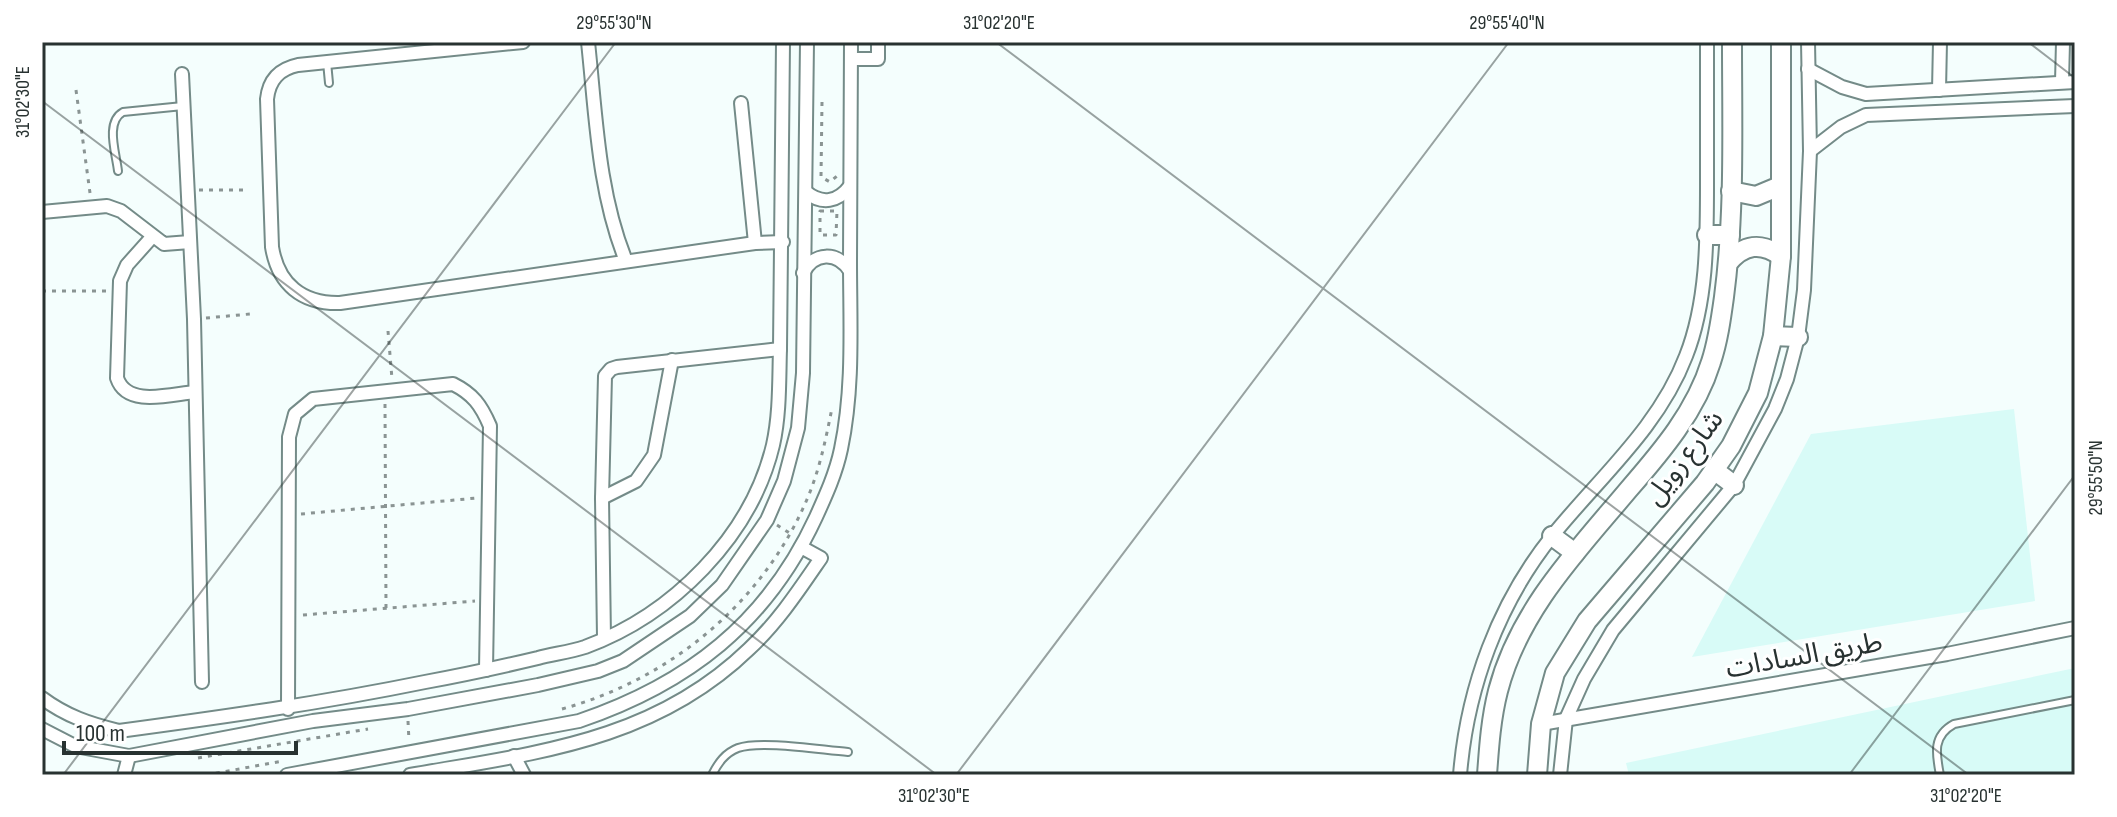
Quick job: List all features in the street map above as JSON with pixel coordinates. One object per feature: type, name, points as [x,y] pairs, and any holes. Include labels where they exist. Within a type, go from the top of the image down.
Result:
[{"type":"main road","name":"شارع زويل","points":[[1487,775],[1498,690],[1530,614],[1549,584],[1663,449],[1691,407],[1711,363],[1720,323],[1730,235],[1732,42]]},
{"type":"main road","name":"شارع زويل","points":[[1537,775],[1541,724],[1555,673],[1587,621],[1731,446],[1752,407],[1767,365],[1781,256],[1781,42]]},
{"type":"main road","points":[[1731,191],[1756,196],[1780,186]]},
{"type":"main road","points":[[1707,235],[1730,235]]},
{"type":"main road","points":[[1728,263],[1736,253],[1747,247],[1771,249],[1781,256]]},
{"type":"main road","points":[[1773,336],[1798,337]]},
{"type":"main road","points":[[1714,470],[1734,485]]},
{"type":"main road","points":[[1552,536],[1575,553]]},
{"type":"street","points":[[523,42],[327,62],[288,67],[279,72],[268,89],[272,247],[282,278],[294,290],[324,304],[340,303],[755,243],[783,242]]},
{"type":"street","points":[[588,42],[603,181],[616,236],[626,261]]},
{"type":"street","points":[[42,698],[58,710],[88,724],[119,731],[288,709],[486,670],[584,647],[637,622],[684,589],[725,544],[756,492],[773,446],[779,395],[783,242],[783,42]]},
{"type":"street","points":[[42,729],[75,746],[129,756],[313,721],[408,709],[598,671],[623,661],[690,616],[722,585],[772,522],[798,428],[803,373],[807,42]]},
{"type":"street","points":[[287,775],[338,771],[409,753],[579,721],[618,708],[656,690],[713,652],[753,615],[779,583],[803,544],[829,487],[843,440],[850,356],[851,42]]},
{"type":"street","points":[[851,59],[878,59],[878,42]]},
{"type":"street","points":[[1460,775],[1471,701],[1484,658],[1503,613],[1552,536],[1628,449],[1667,397],[1687,354],[1699,309],[1707,235],[1707,42]]},
{"type":"street","points":[[1560,775],[1566,719],[1584,679],[1613,630],[1734,485],[1775,409],[1798,337],[1804,290],[1810,151],[1808,42]]},
{"type":"street","points":[[1939,90],[1940,42]]},
{"type":"street","points":[[1808,69],[1842,87],[1866,94],[2068,82],[2063,42]]},
{"type":"street","points":[[182,74],[194,319],[202,682]]},
{"type":"street","points":[[1866,94],[1866,115]]},
{"type":"street","points":[[741,103],[755,243]]},
{"type":"street","points":[[1810,151],[1841,127],[1866,115],[2075,106]]},
{"type":"street","points":[[806,192],[813,198],[830,201],[850,186]]},
{"type":"street","points":[[42,212],[107,206],[121,211],[152,237],[168,245],[190,242]]},
{"type":"street","points":[[152,237],[127,265],[118,291],[117,378],[124,390],[136,397],[195,392]]},
{"type":"street","points":[[803,273],[813,260],[821,256],[838,259],[850,271]]},
{"type":"street","points":[[604,638],[602,498],[605,376],[611,369],[780,349]]},
{"type":"street","points":[[602,498],[636,481],[654,455],[672,360]]},
{"type":"street","points":[[288,709],[289,437],[295,414],[313,399],[453,384],[470,393],[483,408],[490,426],[486,670]]},
{"type":"street","points":[[410,775],[601,737],[654,715],[704,686],[748,650],[787,608],[821,558],[803,544]]},
{"type":"street","name":"طريق السادات","points":[[1541,724],[1947,654],[2075,628]]},
{"type":"street","points":[[311,705],[313,721]]},
{"type":"street","points":[[124,775],[129,756]]},
{"type":"street","points":[[514,756],[524,775]]},
{"type":"lane","points":[[327,62],[329,83]]},
{"type":"lane","points":[[118,171],[113,125],[117,115],[183,106]]},
{"type":"lane","points":[[1940,775],[1935,751],[1946,728],[2075,700]]},
{"type":"lane","points":[[712,775],[726,756],[738,748],[755,745],[848,752]]},
{"type":"path","points":[[76,90],[92,206]]},
{"type":"path","points":[[822,102],[821,177],[826,182],[833,181],[837,172]]},
{"type":"path","points":[[187,190],[244,190]]},
{"type":"path","points":[[820,211],[837,211],[836,235],[820,235],[820,211]]},
{"type":"path","points":[[42,291],[118,291]]},
{"type":"path","points":[[194,319],[250,314]]},
{"type":"path","points":[[386,608],[388,331]]},
{"type":"path","points":[[553,711],[618,689],[688,649],[744,598],[763,576],[808,497],[819,465],[833,402]]},
{"type":"path","points":[[288,515],[489,497]]},
{"type":"path","points":[[781,515],[772,522],[803,544]]},
{"type":"path","points":[[288,616],[487,601]]},
{"type":"path","points":[[408,709],[409,753]]},
{"type":"path","points":[[206,775],[284,761]]},
{"type":"shaded area","points":[[2014,409],[2035,601],[1692,657],[1811,434]]},
{"type":"shaded area","points":[[2075,668],[2075,775],[1629,775],[1626,763]]}]
